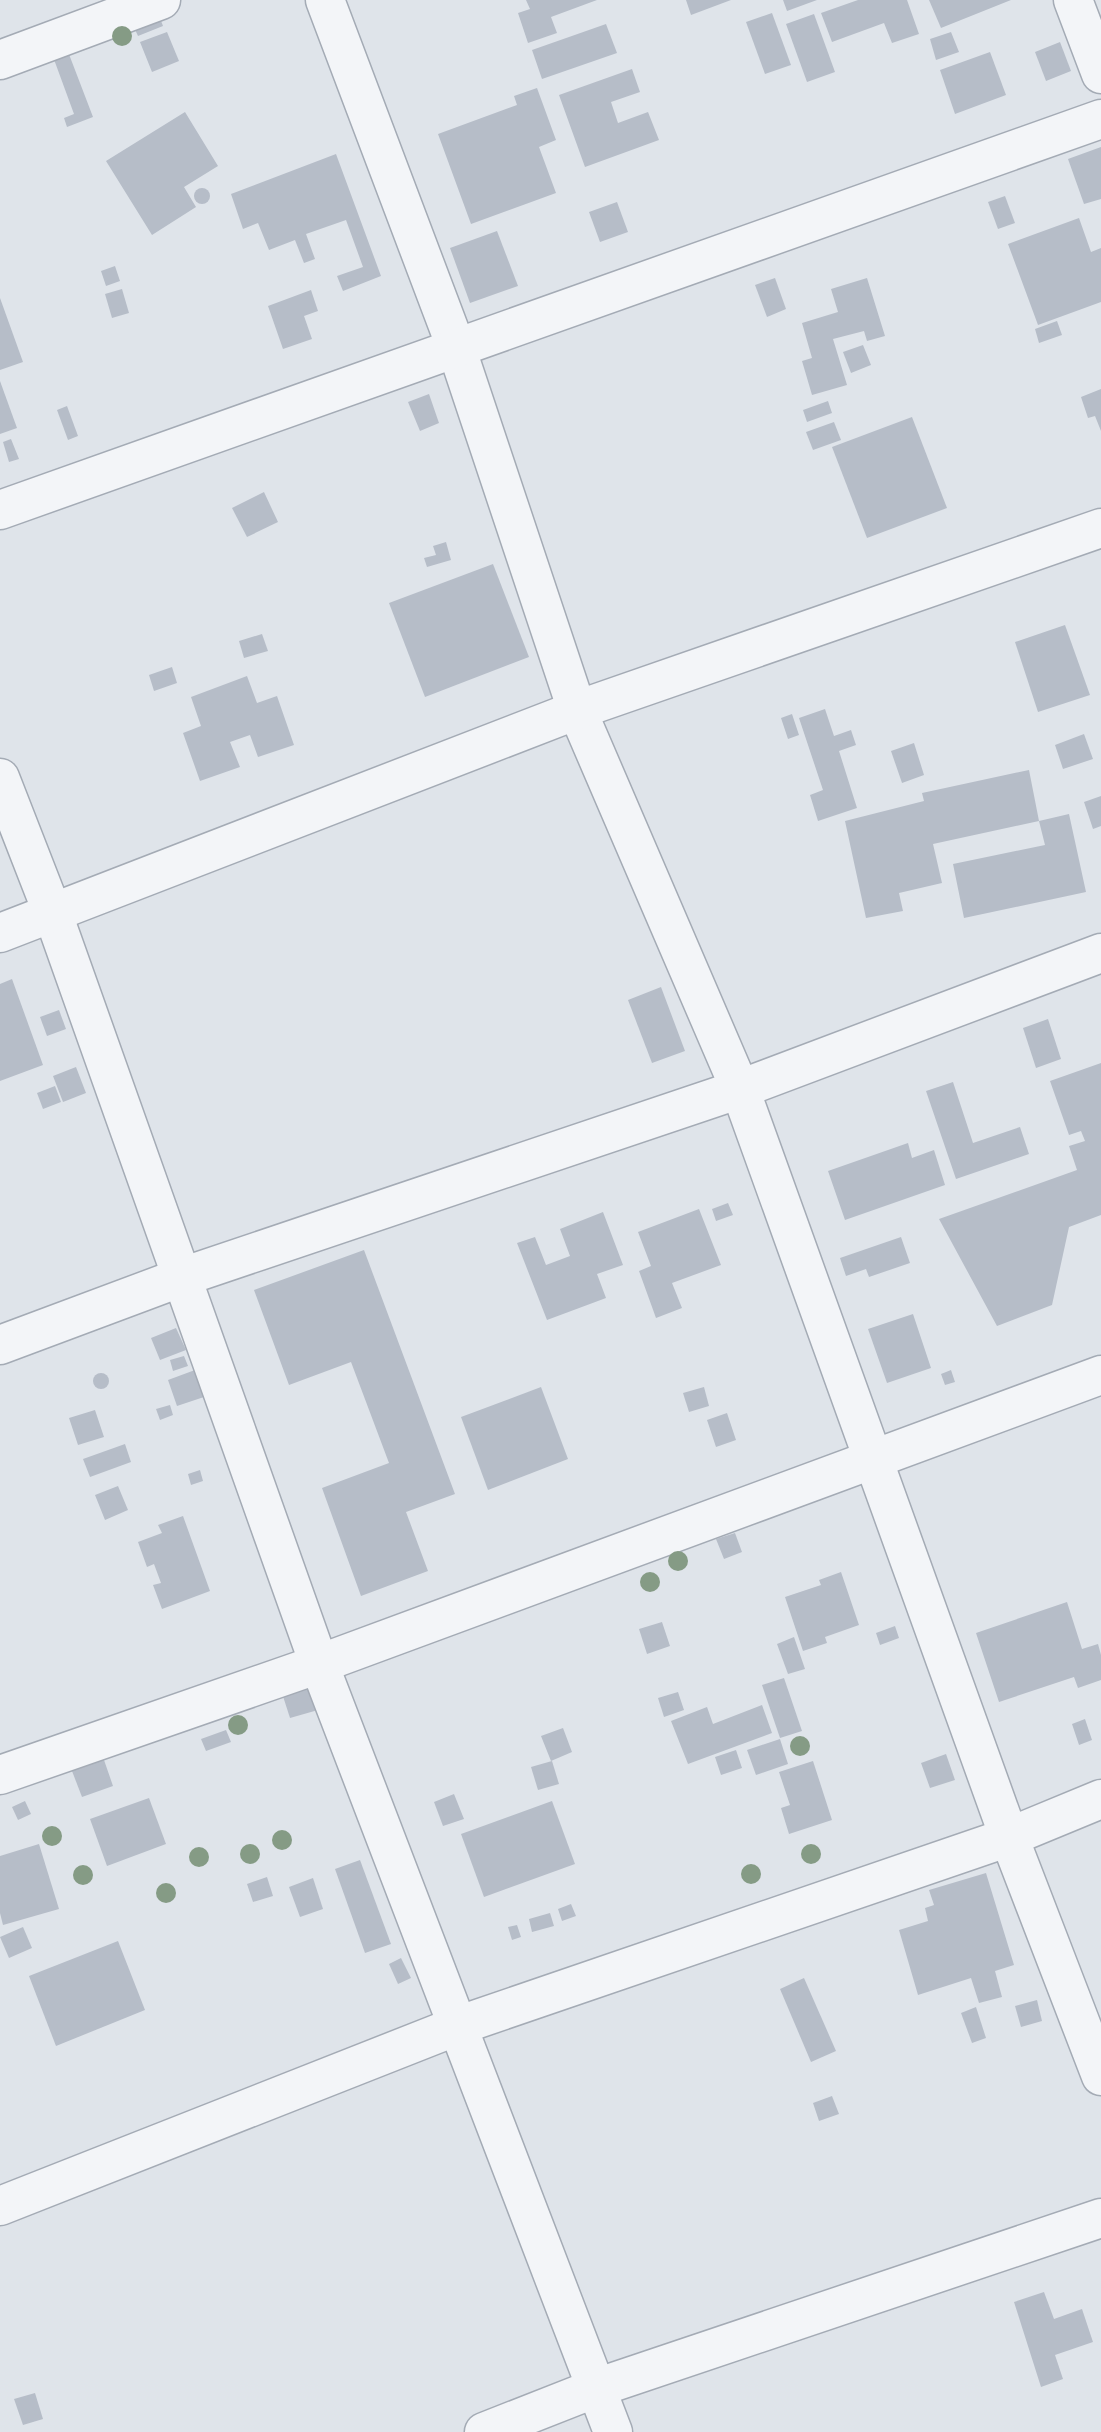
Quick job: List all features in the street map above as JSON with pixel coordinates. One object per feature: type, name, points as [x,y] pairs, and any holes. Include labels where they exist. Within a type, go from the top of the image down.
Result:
[{"type":"street","points":[[0,60],[161,0]]},
{"type":"street","points":[[325,0],[456,347],[578,710],[740,1089],[1009,1837],[1101,2076]]},
{"type":"street","points":[[1073,0],[1101,74]]},
{"type":"street","points":[[0,510],[1101,119]]},
{"type":"street","points":[[0,933],[578,710],[1101,528]]},
{"type":"street","points":[[0,778],[53,914],[319,1664],[613,2432]]},
{"type":"street","points":[[0,1345],[182,1277],[740,1089],[1101,953]]},
{"type":"street","points":[[0,1775],[319,1664],[1101,1375]]},
{"type":"street","points":[[0,2206],[457,2026],[1009,1837],[1101,1799]]},
{"type":"street","points":[[484,2432],[596,2388],[1101,2218]]},
{"type":"building","points":[[526,0],[597,0],[551,17],[557,33],[528,43],[518,13],[530,9]]},
{"type":"building","points":[[686,0],[731,0],[691,15]]},
{"type":"building","points":[[783,0],[817,0],[787,11]]},
{"type":"building","points":[[858,0],[907,0],[919,34],[892,43],[884,23],[832,42],[821,13]]},
{"type":"building","points":[[929,0],[1011,0],[941,28]]},
{"type":"building","points":[[158,13],[163,26],[138,36],[132,23]]},
{"type":"building","points":[[772,13],[791,65],[765,74],[746,22]]},
{"type":"building","points":[[814,14],[835,72],[807,82],[786,24]]},
{"type":"building","points":[[606,24],[617,53],[542,79],[532,50]]},
{"type":"building","points":[[167,32],[179,61],[152,72],[140,42]]},
{"type":"building","points":[[951,32],[959,52],[936,60],[930,39]]},
{"type":"building","points":[[1060,42],[1071,71],[1046,81],[1035,52]]},
{"type":"building","points":[[67,49],[93,117],[67,127],[64,118],[74,114],[52,54]]},
{"type":"building","points":[[990,52],[1006,95],[955,114],[940,70]]},
{"type":"building","points":[[632,69],[640,92],[611,102],[618,123],[648,112],[659,140],[585,167],[559,95]]},
{"type":"building","points":[[537,88],[556,140],[539,147],[556,193],[471,224],[438,134],[517,105],[514,96]]},
{"type":"building","points":[[185,112],[218,166],[184,187],[196,207],[152,235],[106,161]]},
{"type":"building","points":[[1101,147],[1101,199],[1084,204],[1068,159]]},
{"type":"building","points":[[336,154],[381,276],[343,291],[337,276],[363,267],[346,220],[306,234],[315,259],[304,263],[295,240],[269,250],[258,223],[243,229],[231,194]]},
{"type":"building","points":[[202,188],[210,196],[202,204],[194,196]]},
{"type":"building","points":[[1005,196],[1015,223],[998,229],[988,202]]},
{"type":"building","points":[[617,202],[628,232],[600,242],[589,212]]},
{"type":"building","points":[[1079,218],[1091,252],[1101,248],[1101,302],[1038,325],[1008,244]]},
{"type":"building","points":[[497,231],[518,286],[470,303],[450,248]]},
{"type":"building","points":[[115,266],[120,281],[106,286],[101,271]]},
{"type":"building","points":[[775,278],[786,309],[767,317],[755,285]]},
{"type":"building","points":[[867,278],[885,336],[867,341],[864,331],[833,339],[847,385],[812,395],[802,361],[812,358],[802,323],[838,312],[831,289]]},
{"type":"building","points":[[122,289],[129,313],[112,318],[105,294]]},
{"type":"building","points":[[311,290],[318,311],[304,316],[312,339],[283,349],[268,306]]},
{"type":"building","points":[[0,298],[23,362],[0,370]]},
{"type":"building","points":[[1057,321],[1062,335],[1039,343],[1035,329]]},
{"type":"building","points":[[863,345],[871,365],[851,373],[843,352]]},
{"type":"building","points":[[0,381],[17,428],[0,434]]},
{"type":"building","points":[[1101,389],[1101,431],[1095,416],[1088,418],[1081,397]]},
{"type":"building","points":[[429,394],[439,423],[420,431],[408,402]]},
{"type":"building","points":[[828,401],[832,413],[807,422],[803,410]]},
{"type":"building","points":[[67,406],[78,436],[68,440],[57,410]]},
{"type":"building","points":[[912,417],[947,508],[867,538],[832,447]]},
{"type":"building","points":[[834,422],[841,440],[813,450],[806,432]]},
{"type":"building","points":[[11,439],[19,459],[9,462],[3,442]]},
{"type":"building","points":[[264,492],[278,522],[247,537],[232,508]]},
{"type":"building","points":[[446,542],[451,560],[427,567],[424,558],[436,555],[433,546]]},
{"type":"building","points":[[493,564],[529,657],[425,697],[389,603]]},
{"type":"building","points":[[1065,625],[1090,695],[1038,712],[1015,642]]},
{"type":"building","points":[[262,634],[268,651],[244,658],[239,641]]},
{"type":"building","points":[[172,667],[177,683],[154,691],[149,675]]},
{"type":"building","points":[[247,676],[257,703],[277,696],[294,745],[258,757],[250,735],[230,742],[240,767],[200,781],[183,733],[201,726],[191,697]]},
{"type":"building","points":[[825,709],[834,736],[851,730],[856,745],[839,751],[857,808],[818,821],[810,795],[823,790],[799,718]]},
{"type":"building","points":[[792,714],[799,735],[788,739],[781,718]]},
{"type":"building","points":[[1084,734],[1093,759],[1063,769],[1055,745]]},
{"type":"building","points":[[914,743],[924,775],[902,783],[891,751]]},
{"type":"building","points":[[1029,770],[1039,821],[933,844],[942,883],[899,893],[903,911],[866,918],[845,821],[924,801],[922,793]]},
{"type":"building","points":[[1101,796],[1101,826],[1093,829],[1084,802]]},
{"type":"building","points":[[1069,814],[1086,892],[964,918],[953,864],[1045,845],[1039,821]]},
{"type":"building","points":[[12,979],[43,1065],[0,1081],[0,984]]},
{"type":"building","points":[[661,987],[685,1051],[652,1063],[628,1000]]},
{"type":"building","points":[[59,1010],[66,1029],[47,1036],[40,1017]]},
{"type":"building","points":[[1048,1019],[1061,1059],[1036,1068],[1023,1028]]},
{"type":"building","points":[[1101,1063],[1101,1215],[1069,1227],[1052,1305],[997,1326],[939,1219],[1077,1170],[1069,1146],[1085,1141],[1081,1131],[1069,1135],[1050,1081]]},
{"type":"building","points":[[76,1067],[86,1093],[63,1102],[53,1076]]},
{"type":"building","points":[[953,1082],[973,1143],[1020,1127],[1029,1154],[956,1179],[926,1091]]},
{"type":"building","points":[[55,1086],[61,1102],[43,1109],[37,1093]]},
{"type":"building","points":[[908,1143],[912,1158],[934,1150],[945,1185],[845,1220],[828,1171]]},
{"type":"building","points":[[728,1203],[733,1215],[716,1221],[712,1209]]},
{"type":"building","points":[[699,1209],[721,1265],[672,1283],[682,1308],[656,1318],[639,1271],[651,1266],[638,1232]]},
{"type":"building","points":[[603,1212],[623,1265],[597,1274],[606,1298],[547,1320],[517,1243],[535,1237],[546,1265],[570,1256],[560,1229]]},
{"type":"building","points":[[901,1237],[910,1263],[869,1277],[866,1269],[846,1276],[840,1258]]},
{"type":"building","points":[[364,1250],[455,1494],[406,1512],[428,1571],[361,1596],[322,1488],[389,1463],[351,1362],[289,1385],[254,1290]]},
{"type":"building","points":[[913,1314],[931,1368],[887,1383],[868,1329]]},
{"type":"building","points":[[176,1328],[186,1350],[160,1360],[151,1338]]},
{"type":"building","points":[[184,1356],[188,1366],[173,1371],[170,1360]]},
{"type":"building","points":[[195,1370],[204,1397],[177,1406],[168,1380]]},
{"type":"building","points":[[951,1370],[955,1382],[945,1385],[941,1374]]},
{"type":"building","points":[[101,1373],[107,1375],[107,1387],[101,1389],[95,1387],[93,1381],[95,1375]]},
{"type":"building","points":[[541,1387],[568,1459],[488,1490],[461,1417]]},
{"type":"building","points":[[704,1387],[709,1406],[689,1412],[683,1393]]},
{"type":"building","points":[[170,1405],[173,1415],[160,1420],[156,1409]]},
{"type":"building","points":[[95,1410],[104,1437],[78,1445],[69,1418]]},
{"type":"building","points":[[727,1413],[736,1440],[716,1447],[707,1420]]},
{"type":"building","points":[[125,1444],[131,1462],[90,1477],[83,1459]]},
{"type":"building","points":[[200,1470],[203,1481],[191,1485],[188,1474]]},
{"type":"building","points":[[118,1486],[128,1510],[105,1520],[95,1495]]},
{"type":"building","points":[[183,1516],[210,1591],[162,1609],[153,1585],[161,1583],[154,1564],[147,1567],[138,1542],[162,1533],[158,1525]]},
{"type":"building","points":[[735,1533],[742,1552],[724,1559],[716,1539]]},
{"type":"building","points":[[841,1572],[859,1625],[825,1637],[827,1643],[803,1651],[785,1597],[821,1585],[819,1580]]},
{"type":"building","points":[[1067,1602],[1082,1649],[1098,1644],[1101,1680],[1078,1688],[1074,1677],[999,1702],[976,1633]]},
{"type":"building","points":[[662,1622],[670,1646],[647,1654],[639,1629]]},
{"type":"building","points":[[895,1626],[899,1638],[880,1645],[876,1633]]},
{"type":"building","points":[[794,1637],[805,1669],[788,1674],[777,1644]]},
{"type":"building","points":[[784,1678],[802,1731],[780,1738],[762,1685]]},
{"type":"building","points":[[309,1682],[318,1710],[290,1718],[281,1690]]},
{"type":"building","points":[[678,1692],[684,1710],[664,1717],[658,1698]]},
{"type":"building","points":[[762,1705],[772,1733],[688,1764],[671,1721],[707,1707],[713,1724]]},
{"type":"building","points":[[1085,1719],[1092,1740],[1079,1745],[1072,1724]]},
{"type":"building","points":[[563,1728],[572,1752],[551,1761],[541,1736]]},
{"type":"building","points":[[226,1730],[231,1742],[206,1751],[201,1739]]},
{"type":"building","points":[[780,1739],[788,1764],[756,1775],[747,1750]]},
{"type":"building","points":[[736,1750],[742,1768],[721,1775],[715,1757]]},
{"type":"building","points":[[946,1754],[955,1780],[930,1788],[921,1763]]},
{"type":"building","points":[[104,1760],[113,1786],[82,1797],[72,1771]]},
{"type":"building","points":[[552,1761],[559,1784],[538,1790],[531,1767]]},
{"type":"building","points":[[813,1761],[832,1820],[789,1834],[781,1808],[790,1805],[779,1772]]},
{"type":"building","points":[[454,1794],[464,1819],[443,1826],[434,1802]]},
{"type":"building","points":[[149,1798],[166,1844],[107,1866],[90,1819]]},
{"type":"building","points":[[25,1801],[31,1814],[18,1820],[12,1807]]},
{"type":"building","points":[[552,1801],[575,1864],[484,1897],[461,1834]]},
{"type":"building","points":[[39,1844],[59,1909],[3,1925],[0,1913],[0,1856]]},
{"type":"building","points":[[360,1860],[391,1944],[365,1953],[335,1869]]},
{"type":"building","points":[[986,1873],[1014,1965],[995,1971],[1002,1997],[979,2003],[971,1978],[918,1995],[899,1930],[928,1921],[925,1908],[934,1905],[929,1890]]},
{"type":"building","points":[[267,1877],[273,1896],[253,1902],[247,1884]]},
{"type":"building","points":[[313,1878],[323,1909],[300,1917],[289,1887]]},
{"type":"building","points":[[571,1904],[576,1916],[562,1921],[558,1909]]},
{"type":"building","points":[[550,1913],[554,1926],[532,1932],[529,1919]]},
{"type":"building","points":[[517,1925],[521,1937],[512,1940],[508,1927]]},
{"type":"building","points":[[23,1927],[32,1948],[9,1958],[0,1937]]},
{"type":"building","points":[[118,1941],[145,2010],[56,2046],[29,1976]]},
{"type":"building","points":[[401,1958],[411,1978],[398,1984],[389,1964]]},
{"type":"building","points":[[804,1978],[836,2051],[811,2062],[780,1989]]},
{"type":"building","points":[[1037,2000],[1042,2021],[1021,2027],[1015,2006]]},
{"type":"building","points":[[976,2007],[986,2038],[972,2043],[961,2013]]},
{"type":"building","points":[[832,2096],[839,2114],[819,2121],[813,2103]]},
{"type":"building","points":[[1044,2292],[1054,2319],[1082,2309],[1093,2342],[1055,2355],[1063,2379],[1041,2387],[1014,2302]]},
{"type":"building","points":[[35,2393],[43,2419],[23,2425],[14,2399]]}]
